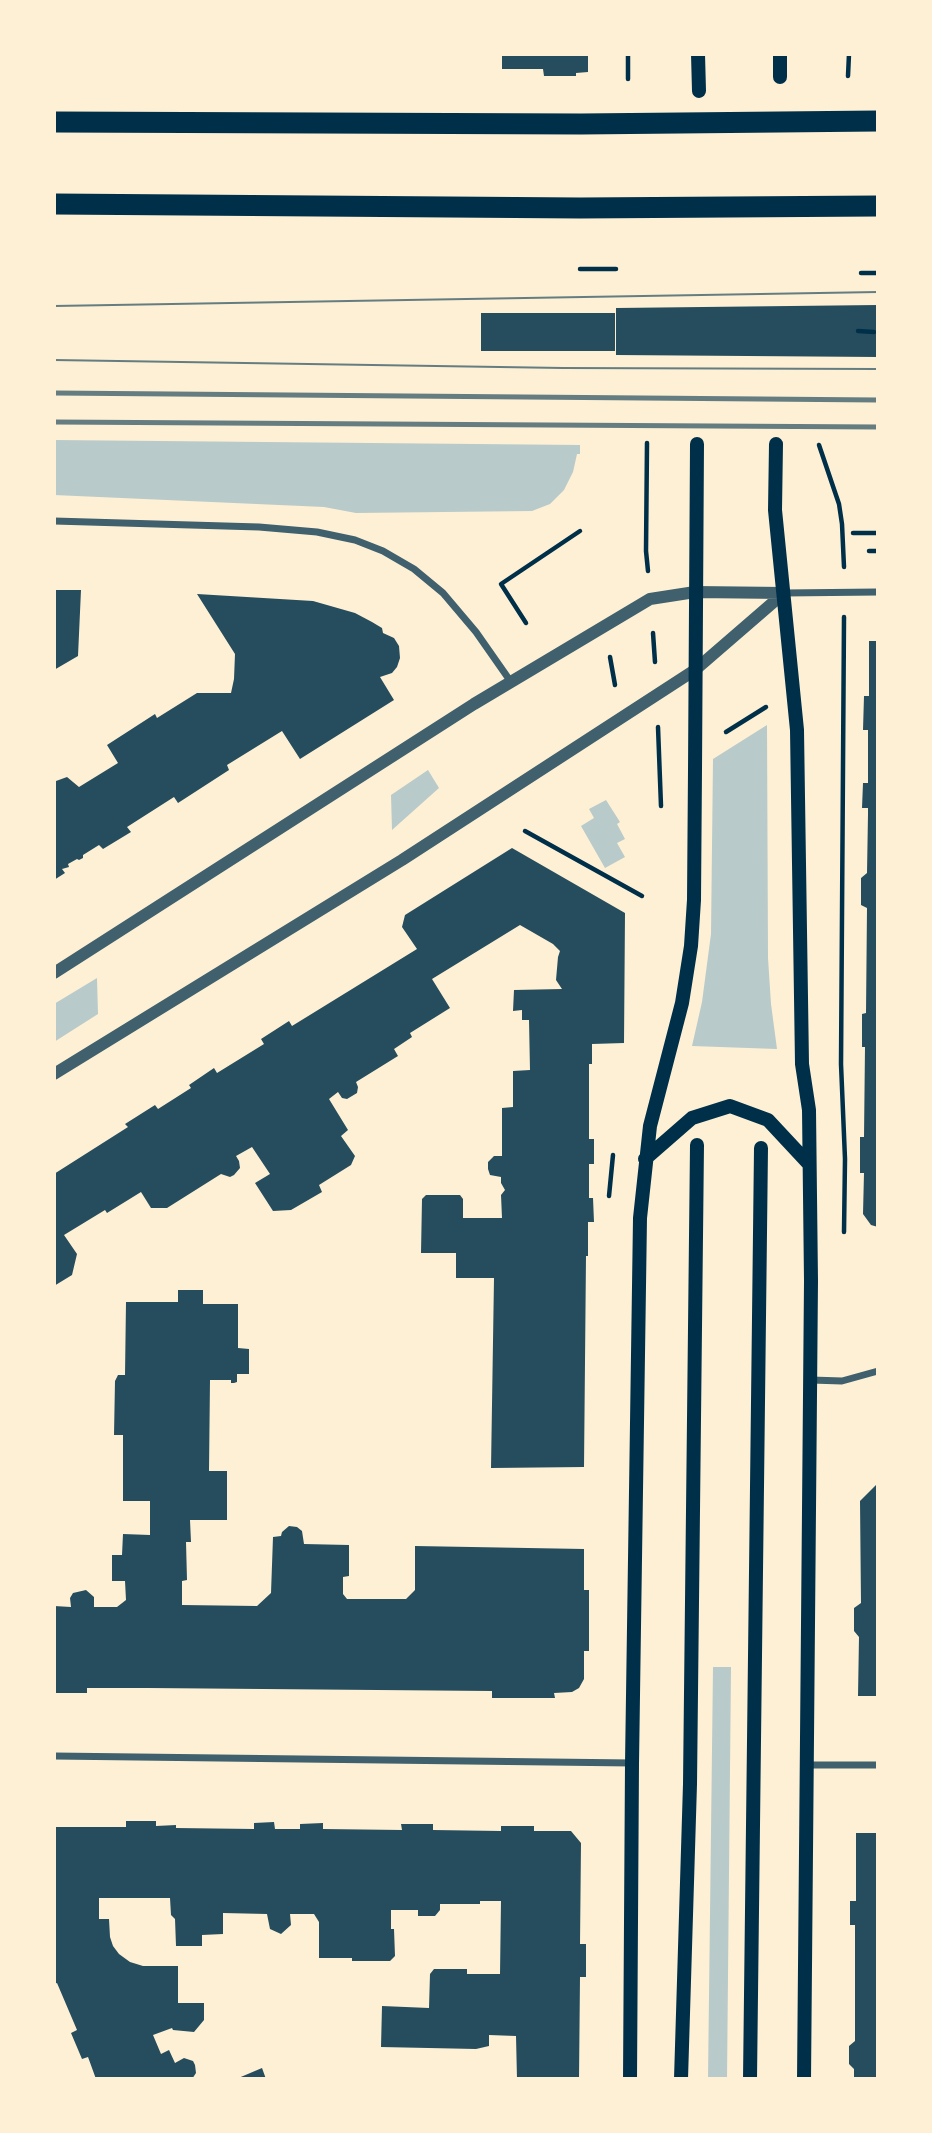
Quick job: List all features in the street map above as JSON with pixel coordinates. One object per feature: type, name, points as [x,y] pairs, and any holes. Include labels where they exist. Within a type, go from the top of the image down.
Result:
[{"type":"highway","points":[[54,122],[581,124],[878,121]]},
{"type":"highway","points":[[54,204],[580,208],[878,206]]},
{"type":"main road","points":[[698,54],[699,91]]},
{"type":"main road","points":[[780,54],[780,77]]},
{"type":"main road","points":[[630,2079],[640,1218],[645,1160],[656,1098],[682,1003],[691,946],[694,887],[697,444]]},
{"type":"main road","points":[[776,444],[775,509],[797,730],[802,1064],[809,1110],[810,1380],[804,2079]]},
{"type":"main road","points":[[645,1160],[692,1118],[730,1106],[768,1120],[809,1164]]},
{"type":"main road","points":[[681,2079],[690,1784],[697,1145]]},
{"type":"main road","points":[[750,2079],[761,1148]]},
{"type":"street","points":[[54,521],[259,527],[317,532],[355,540],[383,551],[414,569],[443,593],[476,632],[511,681]]},
{"type":"street","points":[[54,973],[511,681],[650,599],[695,592],[878,592]]},
{"type":"street","points":[[54,1074],[402,860],[695,670],[784,593]]},
{"type":"street","points":[[810,1380],[842,1381],[878,1371]]},
{"type":"street","points":[[54,1756],[632,1763]]},
{"type":"street","points":[[806,1765],[878,1765]]},
{"type":"path","points":[[628,54],[628,79]]},
{"type":"path","points":[[848,76],[849,54]]},
{"type":"path","points":[[580,269],[616,269]]},
{"type":"path","points":[[861,273],[878,273]]},
{"type":"path","points":[[858,331],[874,332]]},
{"type":"path","points":[[646,551],[647,443]]},
{"type":"path","points":[[819,445],[839,503],[842,524],[844,593],[841,1065],[845,1159],[844,1241]]},
{"type":"path","points":[[526,623],[501,584],[580,531]]},
{"type":"path","points":[[853,533],[878,533]]},
{"type":"path","points":[[869,551],[878,551]]},
{"type":"path","points":[[609,652],[615,685]]},
{"type":"path","points":[[724,733],[767,706]]},
{"type":"path","points":[[525,831],[642,896]]},
{"type":"shaded area","points":[[54,440],[580,445],[580,454],[577,454],[573,472],[564,490],[550,504],[532,511],[356,513],[324,507],[54,495]]},
{"type":"shaded area","points":[[767,725],[768,958],[777,1049],[692,1046],[702,1002],[711,934],[713,759]]},
{"type":"shaded area","points":[[428,770],[439,788],[392,830],[391,795]]},
{"type":"shaded area","points":[[606,800],[620,822],[617,824],[625,839],[617,843],[625,857],[605,868],[581,826],[594,818],[589,809]]},
{"type":"shaded area","points":[[97,978],[98,1014],[54,1042],[54,1004]]},
{"type":"shaded area","points":[[713,1667],[731,1667],[727,2079],[708,2079]]},
{"type":"building","points":[[502,54],[588,54],[588,72],[576,73],[576,76],[544,76],[543,69],[502,69]]},
{"type":"building","points":[[878,305],[878,357],[616,355],[616,308]]},
{"type":"building","points":[[481,313],[615,313],[615,351],[481,351]]},
{"type":"building","points":[[54,590],[81,590],[78,656],[54,670]]},
{"type":"building","points":[[197,594],[313,601],[355,613],[372,622],[382,628],[383,633],[394,638],[399,646],[400,658],[397,667],[392,673],[380,677],[394,700],[300,759],[282,731],[227,765],[229,770],[178,803],[174,797],[127,827],[131,832],[103,849],[99,845],[83,855],[83,858],[68,864],[69,867],[62,869],[65,873],[54,880],[56,781],[67,777],[79,787],[118,763],[107,745],[155,714],[157,718],[197,693],[231,693],[235,654]]},
{"type":"building","points":[[869,641],[878,641],[878,1227],[871,1225],[863,1214],[864,1173],[860,1173],[860,1137],[864,1137],[865,1047],[862,1047],[862,1014],[866,1013],[867,908],[861,905],[861,878],[867,873],[868,814],[868,808],[862,808],[863,783],[868,783],[868,730],[863,730],[864,696],[869,696]]},
{"type":"building","points":[[512,848],[625,913],[624,1043],[592,1044],[592,1064],[589,1064],[589,1139],[594,1139],[594,1164],[589,1164],[589,1198],[593,1198],[594,1222],[588,1222],[586,1256],[584,1467],[491,1468],[494,1278],[456,1278],[456,1253],[421,1253],[422,1199],[426,1195],[460,1195],[463,1199],[463,1218],[502,1218],[501,1195],[505,1190],[501,1177],[490,1175],[488,1162],[494,1156],[502,1156],[502,1108],[513,1107],[513,1071],[530,1070],[529,1020],[522,1020],[522,1010],[513,1011],[514,990],[562,989],[556,980],[560,951],[520,925],[432,979],[450,1008],[410,1033],[412,1037],[394,1049],[398,1056],[356,1082],[357,1093],[347,1099],[342,1098],[338,1092],[329,1099],[348,1130],[341,1136],[355,1156],[351,1165],[319,1185],[322,1192],[291,1210],[273,1211],[255,1183],[270,1174],[252,1147],[236,1156],[240,1168],[234,1175],[230,1177],[221,1174],[167,1208],[151,1208],[141,1192],[64,1235],[77,1254],[72,1275],[54,1286],[54,1174],[128,1127],[125,1124],[155,1105],[158,1109],[191,1088],[189,1085],[214,1068],[217,1073],[264,1044],[261,1039],[289,1021],[292,1026],[417,949],[402,927],[405,915]]},
{"type":"building","points":[[178,1290],[203,1290],[203,1304],[238,1304],[238,1348],[249,1349],[249,1374],[237,1374],[237,1382],[234,1383],[231,1383],[231,1380],[210,1380],[209,1471],[227,1471],[227,1520],[190,1520],[191,1542],[186,1542],[187,1580],[182,1581],[182,1605],[257,1606],[271,1593],[273,1537],[281,1536],[289,1526],[302,1531],[304,1544],[349,1545],[349,1576],[343,1577],[343,1594],[347,1599],[406,1599],[415,1590],[415,1546],[584,1549],[584,1590],[589,1590],[589,1651],[584,1651],[584,1679],[579,1688],[572,1692],[554,1693],[555,1698],[492,1698],[492,1691],[87,1688],[87,1693],[54,1693],[54,1606],[71,1607],[70,1598],[73,1593],[86,1590],[94,1597],[94,1607],[117,1607],[126,1600],[125,1581],[112,1581],[112,1555],[122,1555],[123,1534],[150,1535],[150,1501],[123,1501],[123,1435],[114,1435],[115,1381],[118,1375],[125,1375],[126,1302],[178,1302]]},
{"type":"building","points":[[878,1483],[878,1696],[858,1696],[859,1637],[854,1631],[854,1608],[861,1603],[860,1501]]},
{"type":"building","points":[[126,1821],[156,1821],[156,1826],[176,1825],[176,1828],[254,1829],[254,1823],[274,1822],[275,1829],[300,1829],[300,1824],[323,1823],[323,1829],[402,1830],[401,1824],[433,1824],[433,1830],[501,1831],[501,1826],[534,1826],[534,1831],[571,1831],[581,1843],[580,1944],[586,1944],[586,1977],[580,1977],[579,2079],[517,2079],[516,2036],[489,2035],[489,2046],[476,2049],[381,2047],[382,2006],[429,2008],[430,1974],[434,1969],[467,1969],[467,1974],[500,1974],[501,1901],[440,1904],[440,1910],[435,1916],[418,1916],[418,1910],[391,1910],[395,1956],[390,1961],[352,1961],[352,1958],[319,1958],[319,1922],[314,1914],[290,1914],[291,1925],[281,1934],[270,1929],[267,1914],[223,1913],[223,1934],[202,1935],[202,1946],[176,1946],[175,1919],[171,1915],[170,1898],[99,1898],[99,1919],[109,1919],[110,1937],[119,1954],[130,1962],[143,1966],[178,1966],[178,2003],[204,2003],[204,2020],[194,2032],[172,2028],[153,2035],[161,2054],[169,2050],[175,2063],[184,2058],[193,2061],[196,2073],[192,2079],[96,2079],[88,2057],[82,2059],[71,2033],[77,2030],[57,1983],[54,1984],[54,1827],[126,1827]]},
{"type":"building","points":[[856,1833],[878,1833],[878,2079],[854,2079],[854,2069],[849,2064],[849,2046],[855,2041],[855,1925],[850,1925],[850,1901],[856,1901]]},
{"type":"building","points":[[262,2068],[266,2079],[236,2079]]},
{"type":"tram line","points":[[54,306],[878,292]]},
{"type":"tram line","points":[[54,360],[563,368],[878,369]]},
{"type":"railway","points":[[54,393],[878,400]]},
{"type":"railway","points":[[54,422],[878,427]]}]
